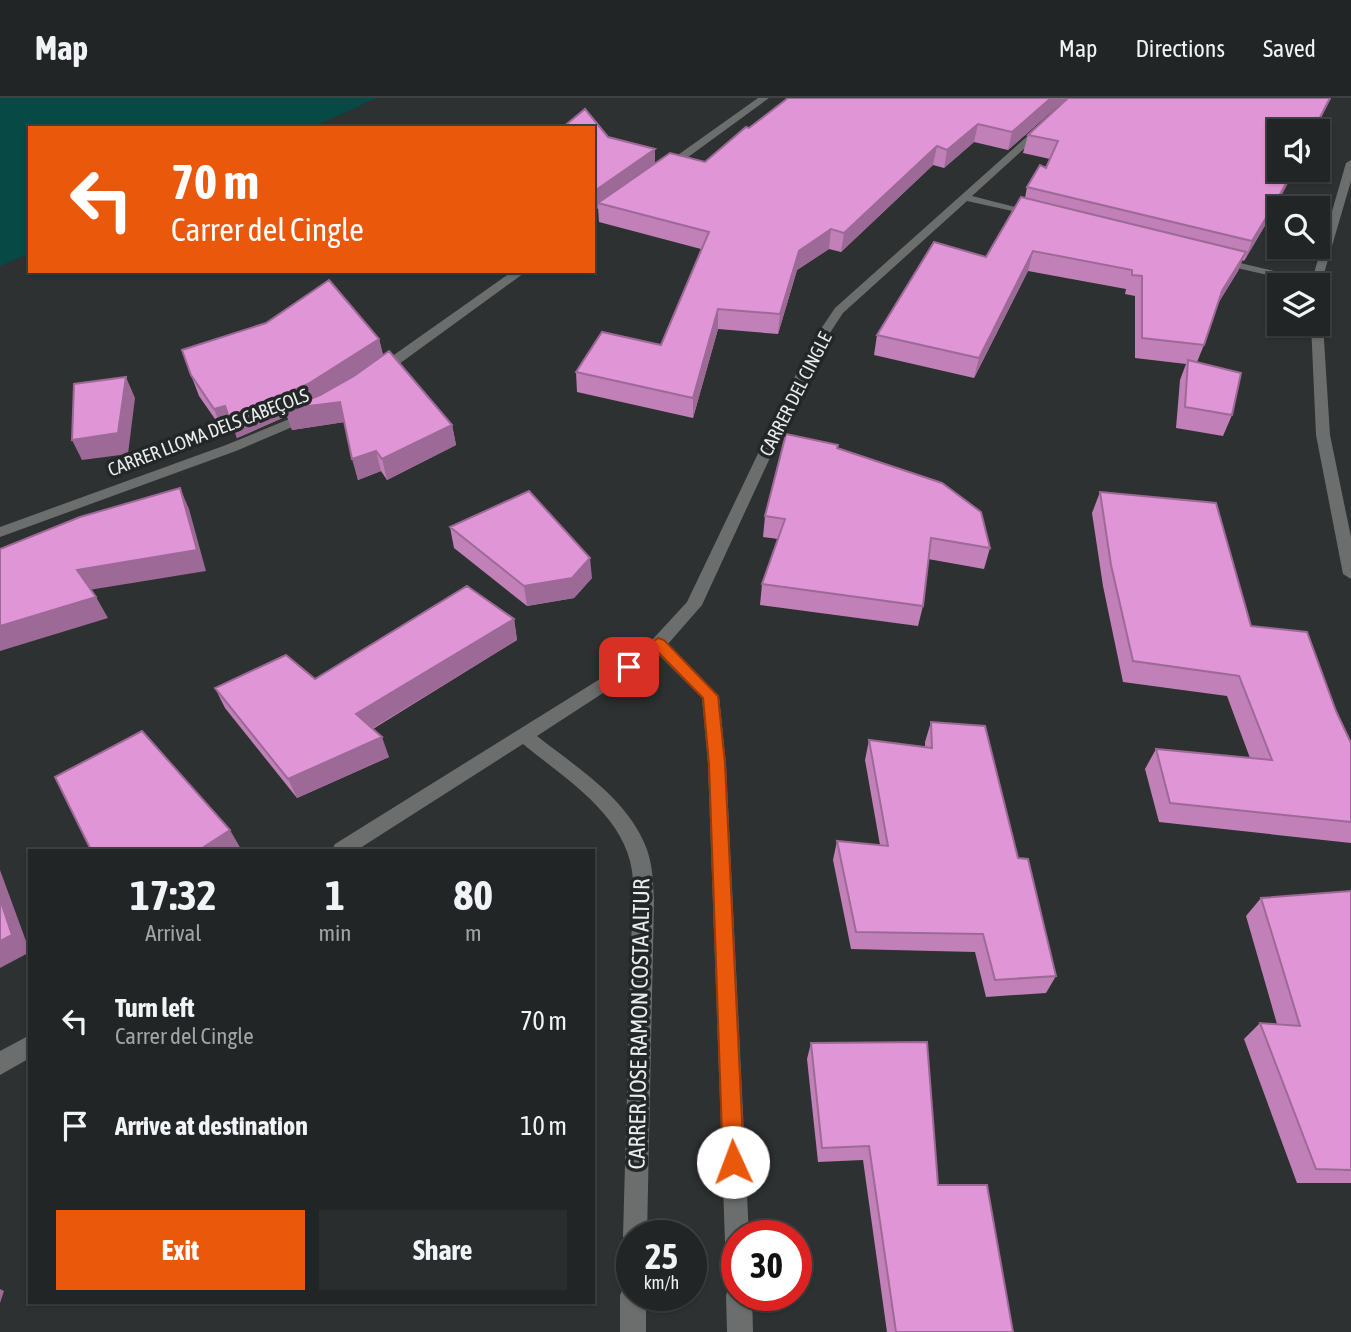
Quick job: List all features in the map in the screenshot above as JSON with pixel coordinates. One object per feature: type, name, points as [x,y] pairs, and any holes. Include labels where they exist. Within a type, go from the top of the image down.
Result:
[{"type":"street","points":[[660,172],[764,98]]},
{"type":"street","name":"CARRER DEL CINGLE","points":[[344,849],[614,678],[658,644],[694,605],[824,334],[839,311],[1075,98]]},
{"type":"street","points":[[1319,273],[1351,163]]},
{"type":"street","points":[[963,197],[1045,218]]},
{"type":"street","points":[[1207,258],[1268,273]]},
{"type":"street","points":[[371,378],[518,273]]},
{"type":"street","points":[[1319,336],[1323,435],[1351,574]]},
{"type":"street","name":"CARRER LLOMA DELS CABEÇOLS","points":[[0,532],[266,434],[320,410]]},
{"type":"street","points":[[658,644],[710,696],[718,777],[736,1220]]},
{"type":"street","name":"CARRER JOSE RAMON COSTA ALTUR","points":[[524,735],[608,806],[635,844],[642,866],[644,901],[635,1220]]},
{"type":"street","points":[[0,1064],[28,1046]]},
{"type":"street","points":[[632,1332],[633,1311]]},
{"type":"street","points":[[739,1311],[740,1332]]},
{"type":"shaded area","points":[[0,98],[377,98],[315,126],[28,126],[28,254],[0,266]]},
{"type":"building","points":[[788,98],[1051,98],[1012,132],[978,124],[947,150],[937,146],[844,233],[831,229],[799,251],[780,314],[718,309],[693,398],[576,372],[602,332],[661,345],[709,232],[598,203],[670,153],[705,162],[746,127],[749,128]]},
{"type":"building","points":[[1068,98],[1330,98],[1319,119],[1267,119],[1267,182],[1287,182],[1279,196],[1267,196],[1267,216],[1252,241],[1027,187],[1040,165],[1046,168],[1058,141],[1028,135]]},
{"type":"building","points":[[585,109],[608,137],[655,149],[595,191],[595,126],[564,126]]},
{"type":"building","points":[[1021,197],[1246,252],[1222,291],[1204,345],[1142,338],[1142,276],[1132,275],[1132,270],[1033,251],[979,358],[877,335],[934,242],[986,257]]},
{"type":"building","points":[[329,280],[379,339],[308,384],[229,417],[225,406],[214,409],[191,375],[182,350],[266,323]]},
{"type":"building","points":[[389,351],[452,425],[382,459],[376,451],[352,459],[340,402],[285,409],[320,395],[354,376]]},
{"type":"building","points":[[1188,360],[1241,373],[1232,415],[1185,407]]},
{"type":"building","points":[[126,377],[118,433],[72,440],[74,384]]},
{"type":"building","points":[[786,434],[838,445],[837,448],[942,483],[981,512],[990,548],[931,538],[923,606],[762,584],[785,519],[765,516]]},
{"type":"building","points":[[180,488],[197,550],[77,570],[96,597],[0,626],[0,549],[80,517]]},
{"type":"building","points":[[529,491],[590,558],[572,578],[524,586],[450,527]]},
{"type":"building","points":[[1100,492],[1216,503],[1251,626],[1307,632],[1336,711],[1351,743],[1351,822],[1170,803],[1156,749],[1272,760],[1239,676],[1133,661],[1111,565]]},
{"type":"building","points":[[467,586],[514,619],[356,714],[382,737],[288,779],[215,688],[286,655],[315,679]]},
{"type":"building","points":[[931,722],[985,726],[1018,858],[1028,859],[1056,976],[995,980],[983,934],[856,932],[837,841],[888,846],[869,740],[932,748]]},
{"type":"building","points":[[142,731],[230,830],[201,849],[91,849],[55,777]]},
{"type":"building","points":[[1351,891],[1351,1170],[1316,1169],[1260,1023],[1300,1026],[1261,898]]},
{"type":"building","points":[[0,899],[12,935],[0,941]]},
{"type":"building","points":[[927,1042],[938,1185],[987,1185],[1013,1332],[896,1332],[869,1146],[822,1148],[811,1043]]},
{"type":"route","points":[[629,667],[658,644],[710,696],[717,764],[733,1162]]}]
